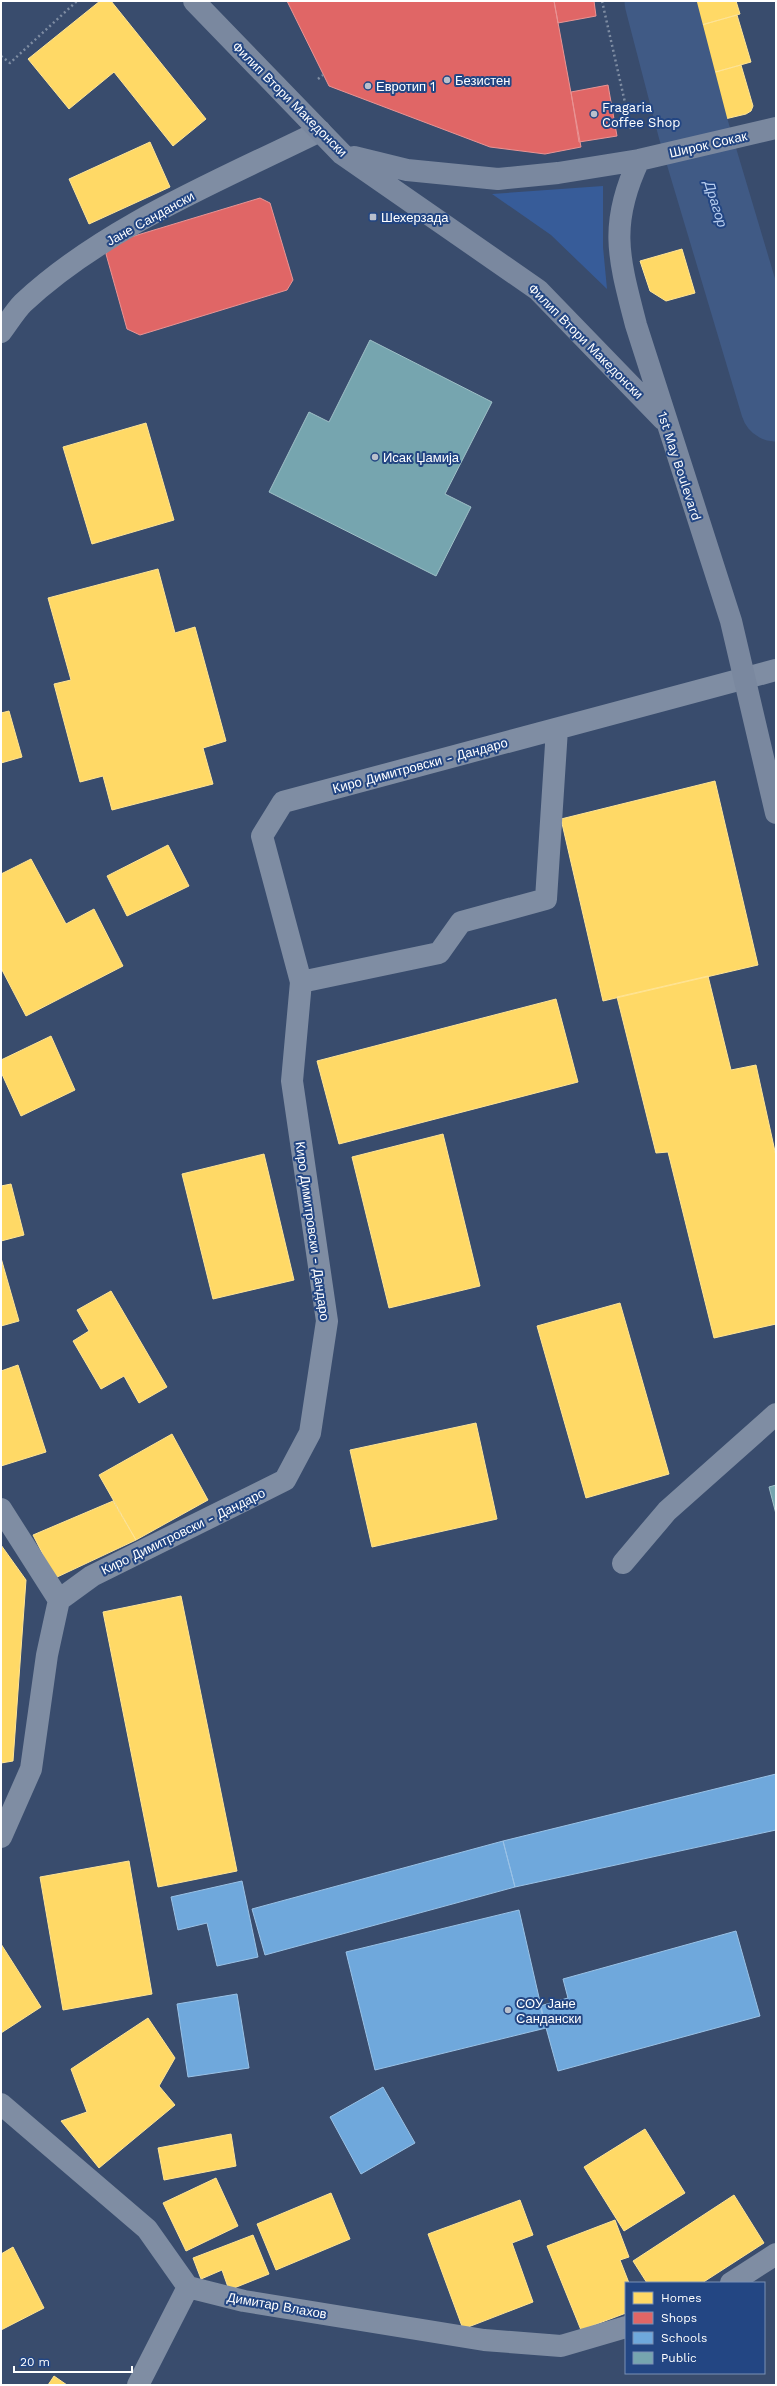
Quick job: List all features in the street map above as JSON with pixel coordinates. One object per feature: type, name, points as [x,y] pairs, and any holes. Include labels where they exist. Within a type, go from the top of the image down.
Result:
[{"type":"main road","name":"Филип Втори Македонски","points":[[194,1],[342,154],[538,290],[666,422]]},
{"type":"main road","name":"Широк Сокак","points":[[342,154],[407,170],[498,179],[558,173],[649,158],[776,128]]},
{"type":"main road","name":"1st May Boulevard","points":[[649,158],[627,184],[619,216],[621,262],[636,326],[731,621],[743,679],[776,813]]},
{"type":"street","name":"Јане Сандански","points":[[1,332],[22,304],[65,267],[152,214],[320,131]]},
{"type":"street","points":[[743,679],[776,670]]},
{"type":"street","name":"Киро Димитровски - Дандаро","points":[[59,1600],[92,1576],[284,1480],[310,1433],[327,1321],[292,1081],[301,982],[262,836],[283,802],[743,679]]},
{"type":"street","points":[[301,982],[438,953],[461,922],[546,899],[556,729]]},
{"type":"street","points":[[622,1563],[667,1511],[776,1414]]},
{"type":"street","points":[[1,1509],[59,1600],[47,1655],[31,1769],[1,1837]]},
{"type":"street","points":[[1,2104],[147,2229],[188,2287],[138,2385]]},
{"type":"street","points":[[733,2282],[776,2254]]},
{"type":"street","name":"Димитар Влахов","points":[[188,2287],[244,2301],[484,2340],[561,2346],[625,2327]]},
{"type":"path","points":[[1,56],[10,63],[76,1]]},
{"type":"path","points":[[602,1],[632,135]]},
{"type":"path","points":[[318,79],[323,75]]},
{"type":"shaded area","points":[[603,186],[603,247],[607,289],[551,235],[492,194]]},
{"type":"building: Homes","points":[[100,1],[111,1],[206,119],[173,146],[114,72],[69,109],[28,59]]},
{"type":"building: Homes","points":[[691,1],[736,1],[740,14],[698,26]]},
{"type":"building: Homes","points":[[737,15],[751,62],[712,73],[698,26]]},
{"type":"building: Homes","points":[[741,65],[753,106],[751,111],[746,114],[725,119],[712,73]]},
{"type":"building: Homes","points":[[150,142],[170,187],[89,224],[69,179]]},
{"type":"building: Homes","points":[[682,249],[695,293],[666,301],[650,291],[640,261]]},
{"type":"building: Homes","points":[[146,423],[174,520],[92,544],[63,447]]},
{"type":"building: Homes","points":[[158,569],[175,633],[195,627],[226,741],[203,748],[213,784],[112,810],[103,776],[80,782],[54,684],[71,680],[48,598]]},
{"type":"building: Homes","points":[[9,711],[22,757],[1,763],[1,713]]},
{"type":"building: Homes","points":[[715,781],[758,965],[603,1001],[561,819]]},
{"type":"building: Homes","points":[[168,845],[189,886],[127,916],[107,876]]},
{"type":"building: Homes","points":[[31,859],[66,924],[94,909],[123,966],[26,1016],[1,968],[1,874]]},
{"type":"building: Homes","points":[[708,976],[731,1070],[756,1065],[776,1156],[776,1324],[714,1338],[668,1152],[656,1153],[617,997]]},
{"type":"building: Homes","points":[[556,999],[578,1082],[339,1144],[317,1061]]},
{"type":"building: Homes","points":[[51,1036],[75,1090],[21,1116],[1,1072],[1,1060]]},
{"type":"building: Homes","points":[[443,1134],[480,1286],[389,1308],[352,1157]]},
{"type":"building: Homes","points":[[264,1154],[294,1280],[213,1299],[182,1174]]},
{"type":"building: Homes","points":[[11,1184],[24,1235],[1,1241],[1,1186]]},
{"type":"building: Homes","points":[[1,1258],[19,1321],[1,1326]]},
{"type":"building: Homes","points":[[111,1291],[167,1387],[139,1403],[124,1376],[101,1389],[73,1341],[89,1331],[77,1310]]},
{"type":"building: Homes","points":[[620,1303],[669,1474],[586,1498],[537,1326]]},
{"type":"building: Homes","points":[[18,1365],[46,1452],[1,1466],[1,1371]]},
{"type":"building: Homes","points":[[476,1423],[497,1519],[372,1547],[350,1450]]},
{"type":"building: Homes","points":[[172,1434],[208,1500],[136,1540],[99,1475]]},
{"type":"building: Homes","points":[[113,1501],[136,1540],[55,1578],[33,1535]]},
{"type":"building: Homes","points":[[1,1545],[26,1580],[13,1761],[1,1763]]},
{"type":"building: Homes","points":[[181,1596],[237,1871],[158,1887],[103,1612]]},
{"type":"building: Homes","points":[[129,1861],[152,1994],[63,2010],[40,1877]]},
{"type":"building: Homes","points":[[1,1944],[41,2007],[1,2033]]},
{"type":"building: Homes","points":[[148,2018],[175,2058],[159,2086],[175,2105],[99,2168],[61,2121],[87,2112],[71,2069]]},
{"type":"building: Homes","points":[[645,2129],[685,2193],[624,2231],[584,2167]]},
{"type":"building: Homes","points":[[231,2134],[236,2166],[164,2180],[158,2148]]},
{"type":"building: Homes","points":[[216,2178],[238,2226],[186,2251],[163,2203]]},
{"type":"building: Homes","points":[[331,2193],[350,2239],[276,2270],[257,2224]]},
{"type":"building: Homes","points":[[734,2195],[764,2243],[704,2282],[646,2282],[633,2261]]},
{"type":"building: Homes","points":[[520,2200],[533,2235],[512,2243],[533,2302],[463,2329],[428,2234]]},
{"type":"building: Homes","points":[[615,2220],[629,2257],[620,2260],[629,2282],[625,2282],[625,2313],[581,2330],[547,2246]]},
{"type":"building: Homes","points":[[253,2235],[269,2274],[229,2290],[222,2270],[201,2279],[193,2258]]},
{"type":"building: Homes","points":[[13,2247],[44,2308],[1,2330],[1,2254]]},
{"type":"building: Homes","points":[[54,2376],[67,2385],[48,2385]]},
{"type":"building: Shops","name":"Безистен","points":[[287,1],[554,1],[581,147],[545,154],[490,147],[329,86]]},
{"type":"building: Shops","points":[[554,1],[594,1],[596,16],[558,23]]},
{"type":"building: Shops","name":"Fragaria Coffee Shop","points":[[608,85],[617,136],[579,142],[571,92]]},
{"type":"building: Shops","points":[[260,198],[270,203],[293,280],[287,290],[140,335],[127,329],[106,254],[111,243]]},
{"type":"building: Schools","points":[[776,1774],[776,1830],[515,1887],[503,1841]]},
{"type":"building: Schools","points":[[503,1841],[515,1887],[265,1955],[252,1909]]},
{"type":"building: Schools","points":[[242,1881],[258,1957],[217,1966],[207,1923],[178,1930],[171,1897]]},
{"type":"building: Schools","points":[[519,1910],[546,2028],[375,2070],[346,1952]]},
{"type":"building: Schools","points":[[736,1931],[760,2016],[558,2071],[540,2006],[568,1998],[563,1979]]},
{"type":"building: Schools","points":[[237,1994],[249,2068],[188,2077],[177,2004]]},
{"type":"building: Schools","points":[[383,2087],[415,2143],[361,2174],[330,2117]]},
{"type":"building: Public","name":"Исак Џамија","points":[[370,340],[492,402],[445,494],[471,507],[436,576],[269,492],[309,412],[329,422]]},
{"type":"building: Public","points":[[776,1485],[776,1514],[769,1487]]},
{"type":"waterway","name":"Драгор","points":[[660,1],[693,128],[776,406]]},
{"type":"place","name":"Безистен","points":[[447,80]]},
{"type":"place","name":"Евротип 1","points":[[368,86]]},
{"type":"place","name":"Fragaria Coffee Shop","points":[[594,114]]},
{"type":"place","name":"Шехерзада","points":[[373,217]]},
{"type":"place","name":"Исак Џамија","points":[[375,457]]},
{"type":"place","name":"СОУ Јане Сандански","points":[[508,2010]]}]
